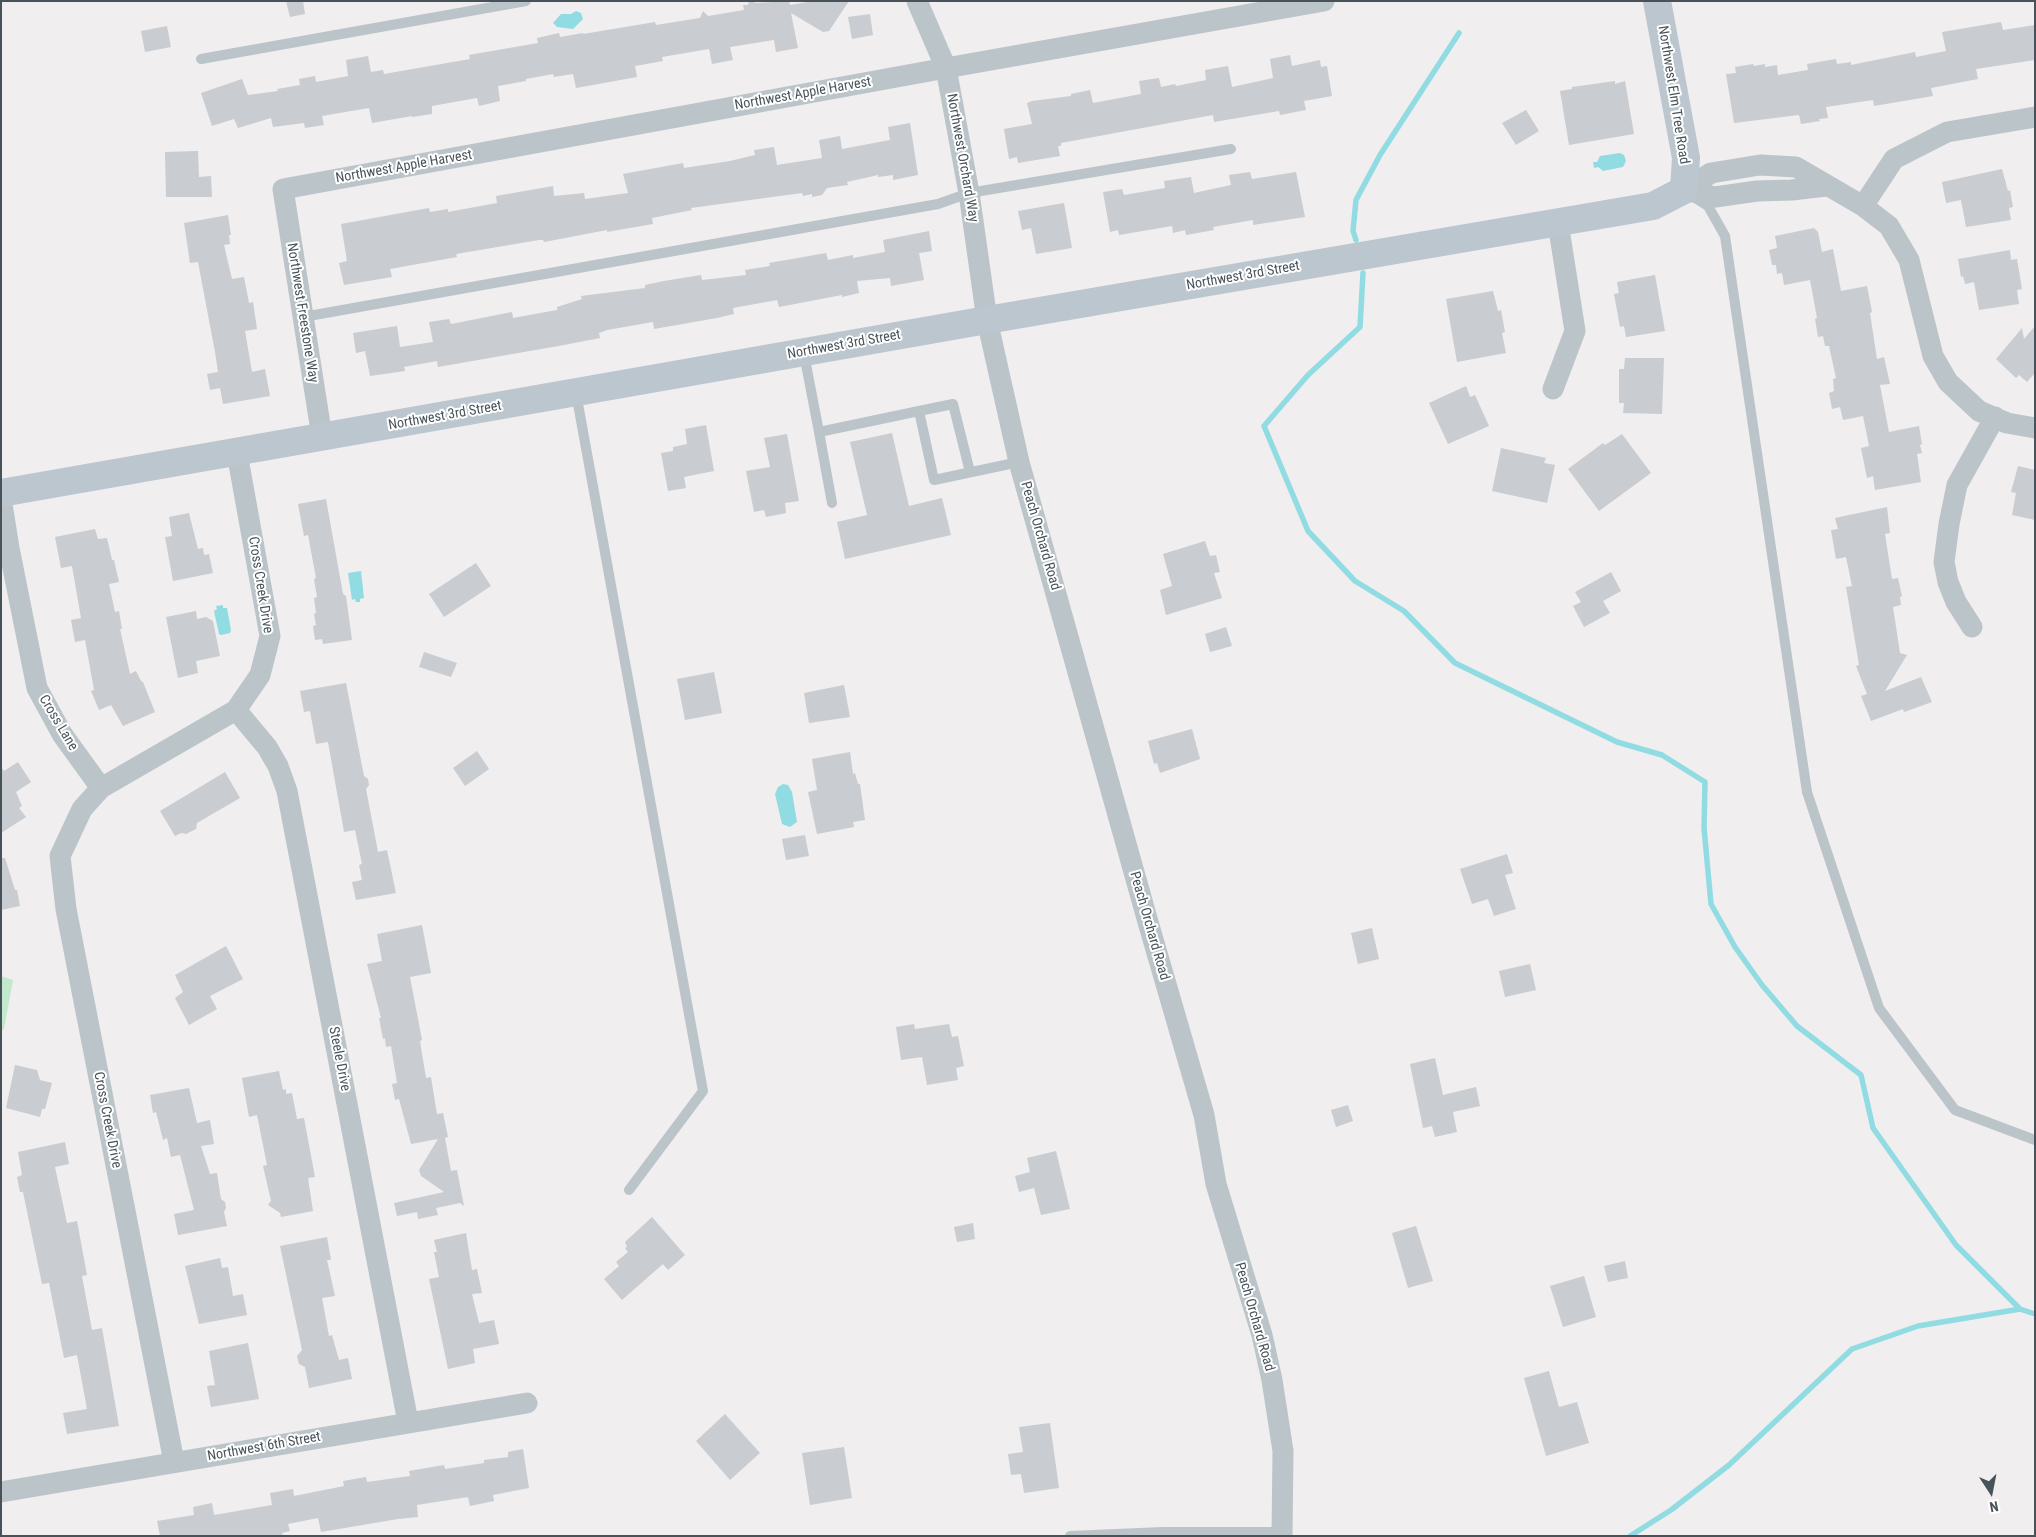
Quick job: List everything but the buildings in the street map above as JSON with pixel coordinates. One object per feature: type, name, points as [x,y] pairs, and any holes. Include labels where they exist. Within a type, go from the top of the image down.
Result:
[{"type":"street","name":"Northwest Orchard Way","points":[[917,1],[946,68],[969,193],[987,320]]},
{"type":"street","name":"Northwest Apple Harvest","points":[[282,189],[1324,1]]},
{"type":"street","name":"Northwest Elm Tree Road","points":[[1657,1],[1686,158],[1684,190]]},
{"type":"street","points":[[1863,206],[1894,159],[1947,132],[2035,117]]},
{"type":"street","points":[[1684,190],[1715,197],[1757,191],[1792,190],[1826,186],[1863,206],[1890,226],[1909,260],[1933,356],[1948,382],[1979,410],[2008,423],[2035,428]]},
{"type":"street","name":"Northwest Freestone Way","points":[[282,189],[322,437]]},
{"type":"street","name":"Northwest 3rd Street","points":[[1,493],[987,320],[1653,206],[1684,190]]},
{"type":"street","points":[[1553,389],[1575,331],[1558,223]]},
{"type":"street","name":"Peach Orchard Road","points":[[987,320],[1019,462],[1204,1115],[1216,1184],[1262,1335],[1272,1380],[1283,1451],[1282,1534]]},
{"type":"street","points":[[1972,627],[1956,602],[1948,582],[1944,562],[1957,485],[1995,417]]},
{"type":"street","name":"Cross Creek Drive","points":[[236,710],[260,675],[270,636],[237,452]]},
{"type":"street","name":"Cross Lane","points":[[1,498],[37,688],[62,734],[101,788]]},
{"type":"street","points":[[101,788],[236,710]]},
{"type":"street","name":"Steele Drive","points":[[236,710],[266,747],[278,766],[287,791],[408,1422]]},
{"type":"street","name":"Cross Creek Drive","points":[[101,788],[82,809],[60,856],[66,909],[174,1462]]},
{"type":"street","name":"Northwest 6th Street","points":[[1,1492],[527,1403]]},
{"type":"lane","points":[[201,59],[526,1]]},
{"type":"lane","points":[[303,317],[938,204],[969,193],[1231,149]]},
{"type":"lane","points":[[1684,190],[1708,206],[1725,236],[1807,792],[1879,1008],[1955,1110],[2035,1140]]},
{"type":"lane","points":[[804,352],[832,503]]},
{"type":"lane","points":[[576,393],[703,1091],[628,1190]]},
{"type":"lane","points":[[819,432],[954,404],[970,472]]},
{"type":"lane","points":[[919,411],[934,480],[1019,462]]},
{"type":"lane","points":[[1070,1536],[1163,1532],[1282,1534]]},
{"type":"green space","points":[[1,976],[13,980],[4,1029],[1,1031]]},
{"type":"water","points":[[576,11],[581,13],[583,19],[573,29],[557,27],[553,23],[561,14],[571,14]]},
{"type":"water","points":[[1620,153],[1624,155],[1626,161],[1623,167],[1603,171],[1598,167],[1594,168],[1593,162],[1597,162],[1600,156]]},
{"type":"water","points":[[361,571],[364,598],[360,599],[360,602],[356,602],[355,599],[352,600],[348,573]]},
{"type":"water","points":[[223,605],[223,608],[227,608],[231,630],[230,633],[221,635],[219,634],[214,611],[217,609],[216,606]]},
{"type":"water","points":[[783,784],[788,785],[792,792],[797,822],[790,827],[782,824],[775,794],[778,787]]},
{"type":"waterway","points":[[1356,240],[1353,231],[1356,200],[1380,155],[1459,33]]},
{"type":"waterway","points":[[1363,273],[1360,327],[1308,375],[1264,426],[1308,531],[1355,581],[1404,611],[1455,663],[1617,742],[1662,755],[1705,782],[1704,828],[1711,904],[1735,947],[1762,985],[1797,1026],[1861,1075],[1873,1128],[1956,1245],[2020,1309],[2035,1314]]},
{"type":"waterway","points":[[1630,1536],[1671,1510],[1729,1465],[1852,1349],[1918,1326],[2020,1309]]}]
